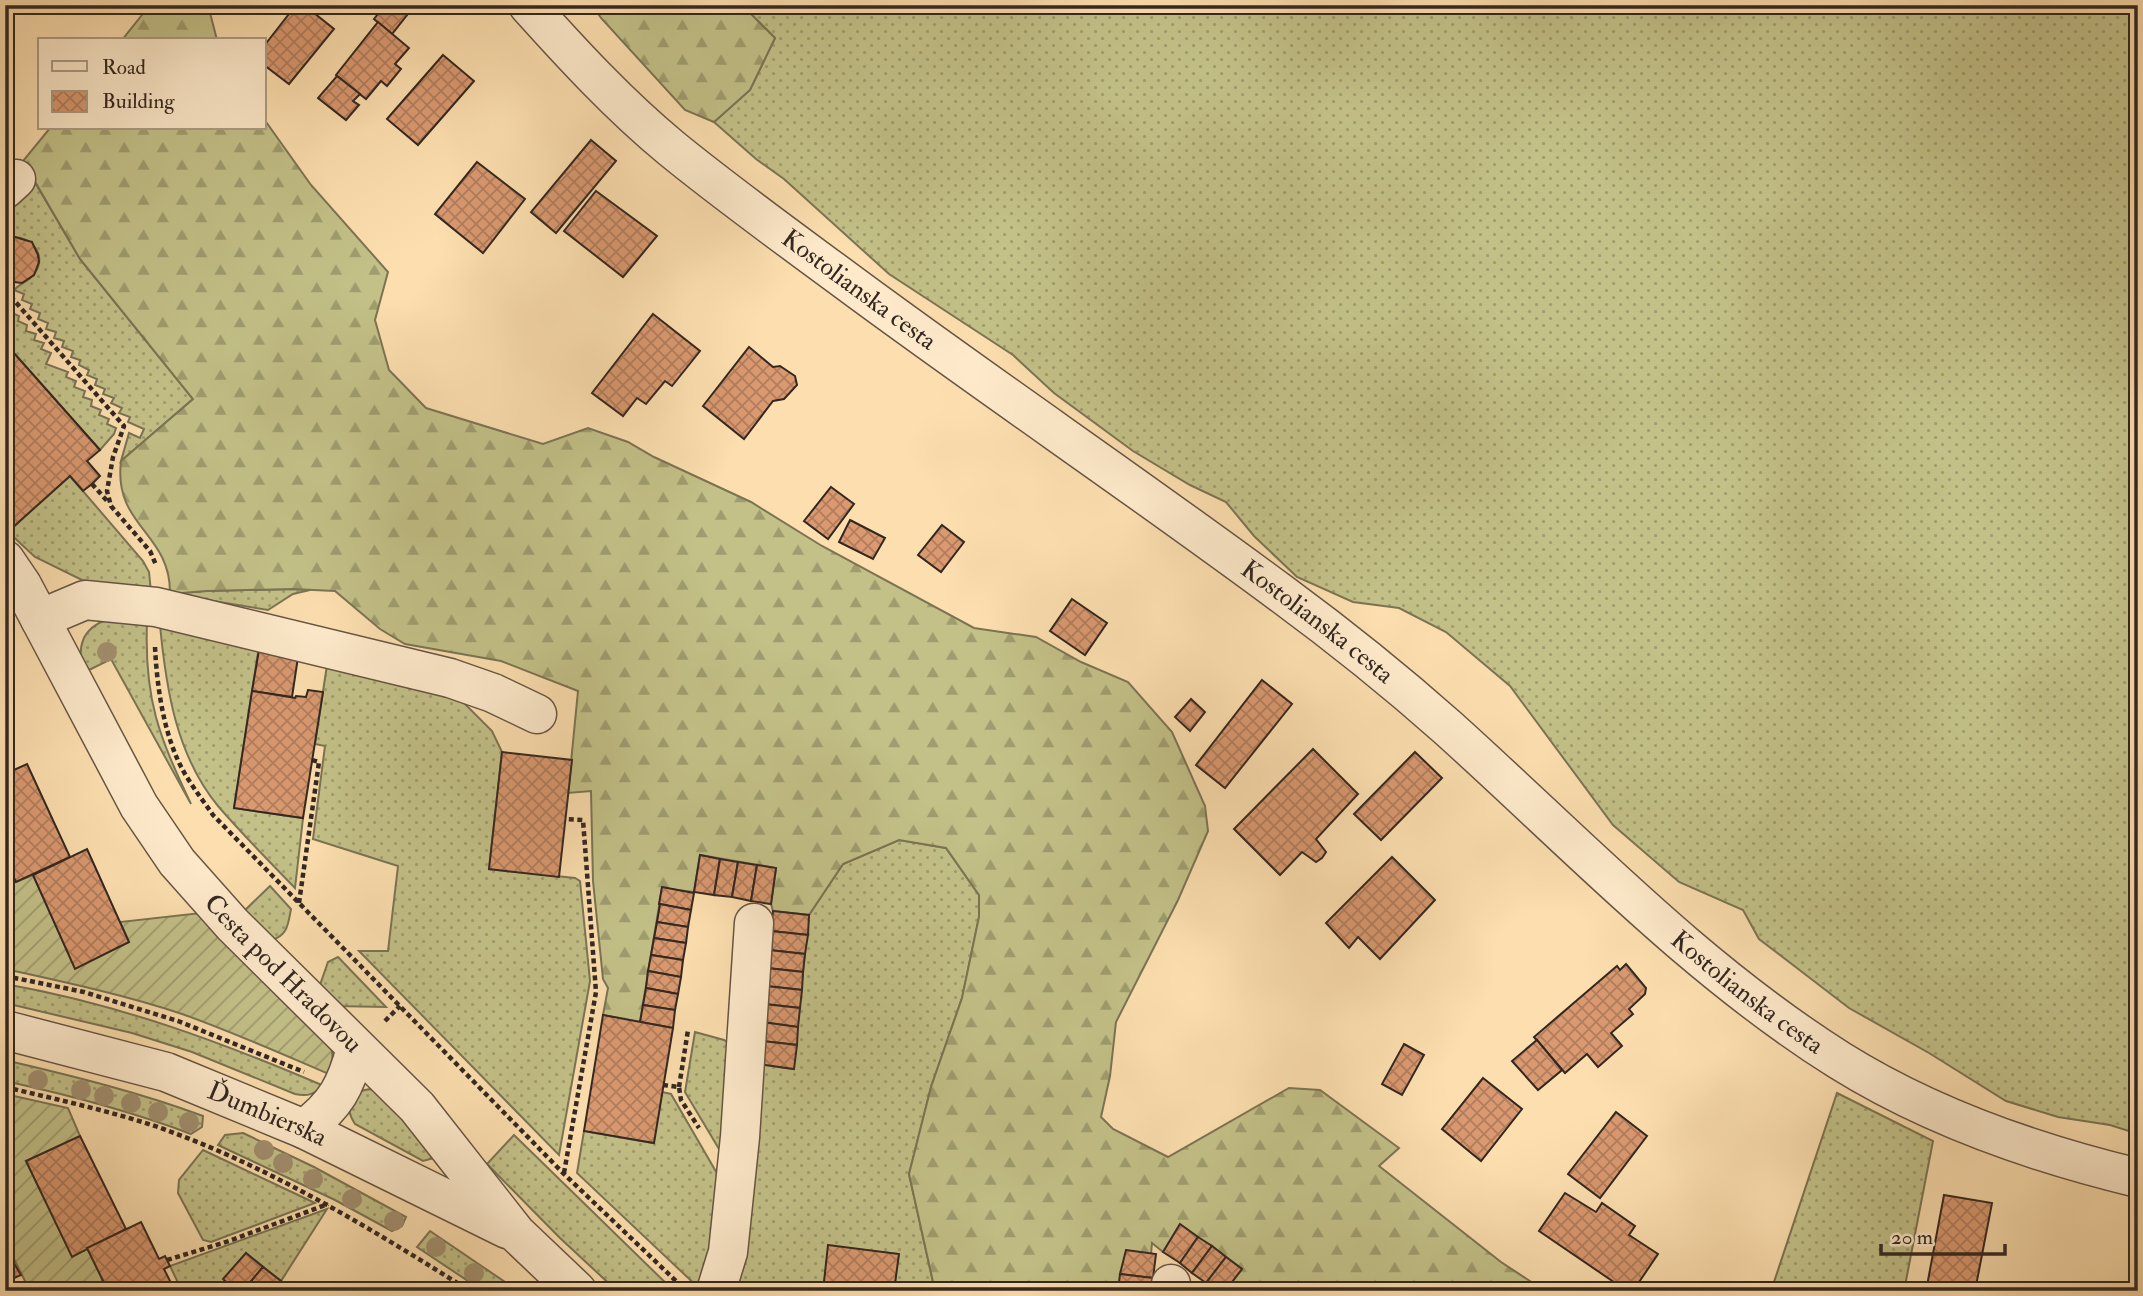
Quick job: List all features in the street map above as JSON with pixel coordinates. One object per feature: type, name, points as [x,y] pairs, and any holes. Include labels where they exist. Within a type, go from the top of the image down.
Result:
[{"type":"street","name":"Kostolianska cesta","points":[[528,5],[574,56],[669,146],[962,366],[1282,594],[1376,665],[1448,728],[1602,872],[1709,964],[1777,1017],[1841,1061],[1980,1131],[2078,1164],[2138,1178]]},
{"type":"street","name":"Cesta pod Hradovou","points":[[5,560],[22,585],[132,794],[177,862],[233,925],[416,1108],[516,1233],[577,1291]]},
{"type":"street","points":[[40,619],[85,600],[156,607],[450,678],[493,693],[537,714]]},
{"type":"street","points":[[716,1291],[728,1252],[740,1137],[754,923]]},
{"type":"street","name":"Ďumbierska","points":[[5,1030],[166,1072],[304,1129],[516,1233]]},
{"type":"street","points":[[304,1129],[325,1113],[344,1088],[356,1048]]},
{"type":"path","points":[[5,290],[124,426],[108,478],[107,491],[111,506]]},
{"type":"path","points":[[92,484],[150,551],[157,568],[159,583],[156,607],[156,669],[167,729],[184,772],[213,816],[564,1174],[685,1291]]},
{"type":"path","points":[[299,903],[319,762],[312,760]]},
{"type":"path","points":[[564,1174],[596,992],[583,820],[565,818]]},
{"type":"path","points":[[5,976],[84,992],[178,1021],[344,1088]]},
{"type":"path","points":[[678,1087],[688,1030]]},
{"type":"path","points":[[5,1087],[153,1126],[202,1144],[328,1204],[470,1291]]},
{"type":"path","points":[[167,1261],[328,1204]]},
{"type":"green space","points":[[150,5],[208,5],[216,38],[124,38]]},
{"type":"green space","points":[[592,5],[742,5],[775,38],[750,90],[714,122],[685,110]]},
{"type":"green space","points":[[742,5],[2138,5],[2138,1134],[2110,1125],[2058,1117],[2006,1101],[1849,1008],[1759,939],[1743,910],[1679,882],[1613,825],[1510,686],[1446,632],[1399,608],[1353,602],[1297,577],[1254,536],[1226,502],[1190,485],[1133,451],[1054,393],[1013,355],[889,274],[784,179],[756,159],[714,122],[750,90],[775,38]]},
{"type":"green space","points":[[266,122],[311,185],[388,272],[375,320],[389,370],[426,408],[543,444],[588,428],[628,442],[751,502],[822,546],[974,628],[1036,637],[1081,662],[1128,682],[1172,732],[1205,806],[1208,831],[1178,900],[1116,1022],[1110,1076],[1101,1117],[1113,1129],[1168,1157],[1289,1088],[1320,1090],[1399,1148],[1379,1166],[1501,1262],[1545,1291],[1225,1291],[1242,1269],[1212,1246],[1163,1252],[1152,1243],[1151,1254],[1118,1291],[935,1291],[909,1174],[931,1087],[962,998],[979,917],[979,895],[946,848],[899,840],[843,864],[809,915],[773,911],[771,904],[776,868],[700,855],[694,892],[662,888],[640,1022],[603,1015],[608,988],[603,979],[593,881],[591,791],[568,793],[578,691],[501,661],[405,644],[380,629],[335,591],[292,589],[170,594],[168,573],[162,556],[125,501],[121,483],[121,461],[193,399],[80,259],[23,161],[48,130],[266,130]]},
{"type":"green space","points":[[36,184],[80,259],[193,399],[121,461],[129,433],[140,438],[144,429],[128,422],[130,417],[119,413],[122,408],[111,403],[114,398],[103,394],[105,389],[95,385],[97,379],[87,375],[89,370],[79,365],[80,360],[71,357],[73,351],[62,347],[64,341],[54,338],[56,332],[46,329],[48,323],[38,319],[40,313],[30,309],[32,304],[22,300],[24,294],[14,290],[33,276],[39,265],[39,258],[33,245],[27,241],[13,237],[5,239],[5,211]]},
{"type":"green space","points":[[5,304],[11,306],[10,312],[19,316],[18,321],[27,325],[26,331],[36,334],[34,340],[44,343],[41,349],[51,353],[46,364],[68,372],[66,377],[76,381],[74,387],[85,391],[83,397],[92,400],[91,406],[101,410],[99,415],[109,419],[107,424],[116,428],[100,450],[5,343]]},
{"type":"green space","points":[[70,476],[143,561],[149,572],[151,592],[82,580],[35,557],[5,529],[9,525],[12,528]]},
{"type":"green space","points":[[310,590],[293,594],[268,610],[170,594],[206,591]]},
{"type":"green space","points":[[109,619],[147,622],[148,674],[156,717],[170,758],[191,804],[111,659],[83,673],[83,640],[92,628]]},
{"type":"green space","points":[[160,625],[259,646],[234,808],[303,818],[295,888],[218,806],[192,765],[170,697]]},
{"type":"green space","points":[[327,665],[442,691],[463,702],[492,731],[502,752],[489,869],[575,878],[580,881],[590,981],[559,1155],[359,951],[388,951],[398,866],[313,839],[325,746],[315,744]]},
{"type":"green space","points":[[899,840],[946,848],[979,895],[979,917],[962,998],[931,1087],[909,1174],[935,1291],[894,1291],[898,1254],[829,1246],[823,1291],[730,1291],[758,1064],[793,1069],[809,915],[843,864]]},
{"type":"green space","points":[[5,859],[16,882],[33,875],[75,968],[129,942],[120,922],[201,913],[332,1050],[331,1075],[182,1014],[117,995],[5,969]]},
{"type":"green space","points":[[270,886],[291,909],[284,932],[272,940],[242,913]]},
{"type":"green space","points":[[338,957],[386,1007],[333,1006],[320,985],[328,962]]},
{"type":"green space","points":[[5,984],[128,1013],[207,1039],[324,1086],[311,1094],[295,1094],[192,1052],[132,1033],[5,1003]]},
{"type":"green space","points":[[695,1032],[730,1044],[725,1152],[719,1149],[685,1092]]},
{"type":"green space","points":[[13,1062],[109,1086],[180,1108],[203,1116],[202,1127],[191,1134],[100,1104],[5,1081]]},
{"type":"green space","points":[[371,1089],[429,1145],[434,1158],[423,1161],[355,1124],[349,1111],[351,1100],[358,1093]]},
{"type":"green space","points":[[662,1092],[671,1094],[722,1182],[702,1291],[577,1173],[584,1131],[653,1143]]},
{"type":"green space","points":[[1837,1093],[1933,1141],[1904,1291],[1771,1291]]},
{"type":"green space","points":[[5,1094],[68,1108],[80,1136],[26,1161],[72,1256],[87,1248],[108,1291],[30,1291],[13,1257],[5,1260]]},
{"type":"green space","points":[[243,1133],[314,1167],[406,1217],[402,1226],[392,1231],[335,1200],[218,1145],[225,1135]]},
{"type":"green space","points":[[514,1135],[674,1291],[617,1291],[560,1238],[487,1164]]},
{"type":"green space","points":[[203,1150],[315,1203],[211,1242],[203,1240],[178,1193],[179,1180]]},
{"type":"green space","points":[[327,1209],[281,1281],[246,1253],[236,1291],[182,1291],[170,1266]]},
{"type":"green space","points":[[430,1231],[508,1284],[503,1291],[483,1291],[417,1247]]},
{"type":"building","points":[[296,5],[304,5],[334,29],[289,84],[266,67],[266,43]]},
{"type":"building","points":[[385,5],[415,5],[392,34],[374,19]]},
{"type":"building","points":[[378,22],[409,48],[395,64],[401,69],[387,86],[381,81],[366,99],[336,75]]},
{"type":"building","points":[[443,55],[474,81],[418,145],[387,119]]},
{"type":"building","points":[[337,76],[360,94],[353,101],[359,105],[346,120],[318,98]]},
{"type":"building","points":[[591,140],[616,161],[556,233],[531,212]]},
{"type":"building","points":[[477,162],[525,199],[483,253],[435,214]]},
{"type":"building","points":[[596,191],[657,236],[623,277],[564,231]]},
{"type":"building","points":[[15,237],[32,242],[38,255],[39,262],[34,275],[22,283],[5,281],[5,239]]},
{"type":"building","points":[[653,314],[700,351],[672,386],[665,381],[646,404],[637,398],[623,416],[592,393]]},
{"type":"building","points":[[5,343],[100,450],[87,461],[100,476],[92,484],[83,491],[70,476],[12,528],[9,525],[5,528]]},
{"type":"building","points":[[749,347],[773,367],[780,366],[795,376],[797,385],[784,399],[773,401],[744,439],[703,406]]},
{"type":"building","points":[[831,487],[854,504],[828,539],[804,521]]},
{"type":"building","points":[[850,520],[885,538],[873,559],[839,542]]},
{"type":"building","points":[[942,525],[964,542],[941,572],[918,555]]},
{"type":"building","points":[[1072,599],[1107,623],[1085,655],[1050,631]]},
{"type":"building","points":[[259,650],[298,657],[292,697],[252,691]]},
{"type":"building","points":[[1262,680],[1292,704],[1225,788],[1196,765]]},
{"type":"building","points":[[308,690],[323,692],[303,818],[234,808],[252,691],[295,698],[306,697]]},
{"type":"building","points":[[1191,699],[1205,712],[1190,731],[1175,717]]},
{"type":"building","points":[[1313,749],[1358,794],[1316,839],[1326,852],[1322,858],[1316,862],[1302,852],[1280,875],[1234,829]]},
{"type":"building","points":[[502,752],[572,760],[559,877],[489,869]]},
{"type":"building","points":[[1415,752],[1442,778],[1381,840],[1354,814]]},
{"type":"building","points":[[27,764],[70,857],[16,882],[5,859],[5,774]]},
{"type":"building","points":[[87,849],[129,942],[75,969],[33,875]]},
{"type":"building","points":[[700,855],[720,859],[714,895],[694,892]]},
{"type":"building","points":[[1392,857],[1435,900],[1380,959],[1358,937],[1349,948],[1326,923]]},
{"type":"building","points":[[720,859],[738,862],[732,897],[714,895]]},
{"type":"building","points":[[738,862],[757,865],[751,901],[732,897]]},
{"type":"building","points":[[757,865],[776,868],[771,904],[751,901]]},
{"type":"building","points":[[662,887],[694,893],[691,910],[659,904]]},
{"type":"building","points":[[660,904],[691,910],[688,927],[657,922]]},
{"type":"building","points":[[773,911],[809,915],[808,935],[771,931]]},
{"type":"building","points":[[657,922],[688,927],[686,943],[654,938]]},
{"type":"building","points":[[771,931],[808,935],[805,954],[769,950]]},
{"type":"building","points":[[654,938],[686,943],[683,960],[651,955]]},
{"type":"building","points":[[769,950],[805,954],[803,972],[767,968]]},
{"type":"building","points":[[651,955],[683,960],[681,977],[648,971]]},
{"type":"building","points":[[1626,964],[1646,988],[1645,994],[1629,1009],[1633,1014],[1611,1033],[1622,1046],[1598,1067],[1587,1054],[1565,1073],[1534,1037],[1617,966],[1620,970]]},
{"type":"building","points":[[767,968],[803,972],[802,990],[766,986]]},
{"type":"building","points":[[648,971],[681,977],[678,994],[646,988]]},
{"type":"building","points":[[766,986],[802,990],[800,1008],[764,1004]]},
{"type":"building","points":[[646,988],[678,994],[675,1010],[643,1005]]},
{"type":"building","points":[[764,1004],[800,1008],[798,1027],[762,1022]]},
{"type":"building","points":[[643,1005],[675,1010],[673,1028],[640,1022]]},
{"type":"building","points":[[603,1015],[673,1028],[654,1143],[584,1131]]},
{"type":"building","points":[[762,1022],[798,1027],[797,1045],[761,1041]]},
{"type":"building","points":[[1537,1040],[1562,1070],[1538,1090],[1512,1061]]},
{"type":"building","points":[[761,1041],[797,1045],[794,1069],[758,1064]]},
{"type":"building","points":[[1404,1044],[1424,1055],[1402,1095],[1382,1084]]},
{"type":"building","points":[[1483,1078],[1522,1109],[1481,1161],[1442,1129]]},
{"type":"building","points":[[1616,1112],[1647,1136],[1600,1198],[1568,1174]]},
{"type":"building","points":[[80,1136],[126,1229],[72,1257],[26,1161]]},
{"type":"building","points":[[1565,1193],[1596,1212],[1602,1203],[1635,1226],[1629,1235],[1658,1254],[1633,1291],[1627,1291],[1539,1231]]},
{"type":"building","points":[[1944,1195],[1992,1203],[1975,1291],[1926,1291]]},
{"type":"building","points":[[141,1222],[159,1259],[165,1256],[170,1266],[164,1269],[175,1291],[108,1291],[87,1248]]},
{"type":"building","points":[[1180,1224],[1198,1237],[1180,1263],[1163,1252]]},
{"type":"building","points":[[1198,1237],[1212,1246],[1192,1273],[1180,1263]]},
{"type":"building","points":[[828,1245],[899,1254],[894,1291],[823,1291]]},
{"type":"building","points":[[1212,1246],[1226,1257],[1206,1283],[1192,1273]]},
{"type":"building","points":[[1126,1250],[1156,1254],[1153,1278],[1120,1274]]},
{"type":"building","points":[[246,1253],[263,1267],[243,1291],[236,1291],[223,1279]]},
{"type":"building","points":[[1226,1257],[1242,1269],[1225,1291],[1217,1291],[1206,1283]]},
{"type":"building","points":[[12,1260],[21,1275],[5,1282],[5,1263]]},
{"type":"building","points":[[263,1267],[281,1281],[272,1291],[243,1291]]},
{"type":"building","points":[[1120,1274],[1153,1278],[1151,1291],[1118,1291]]}]
